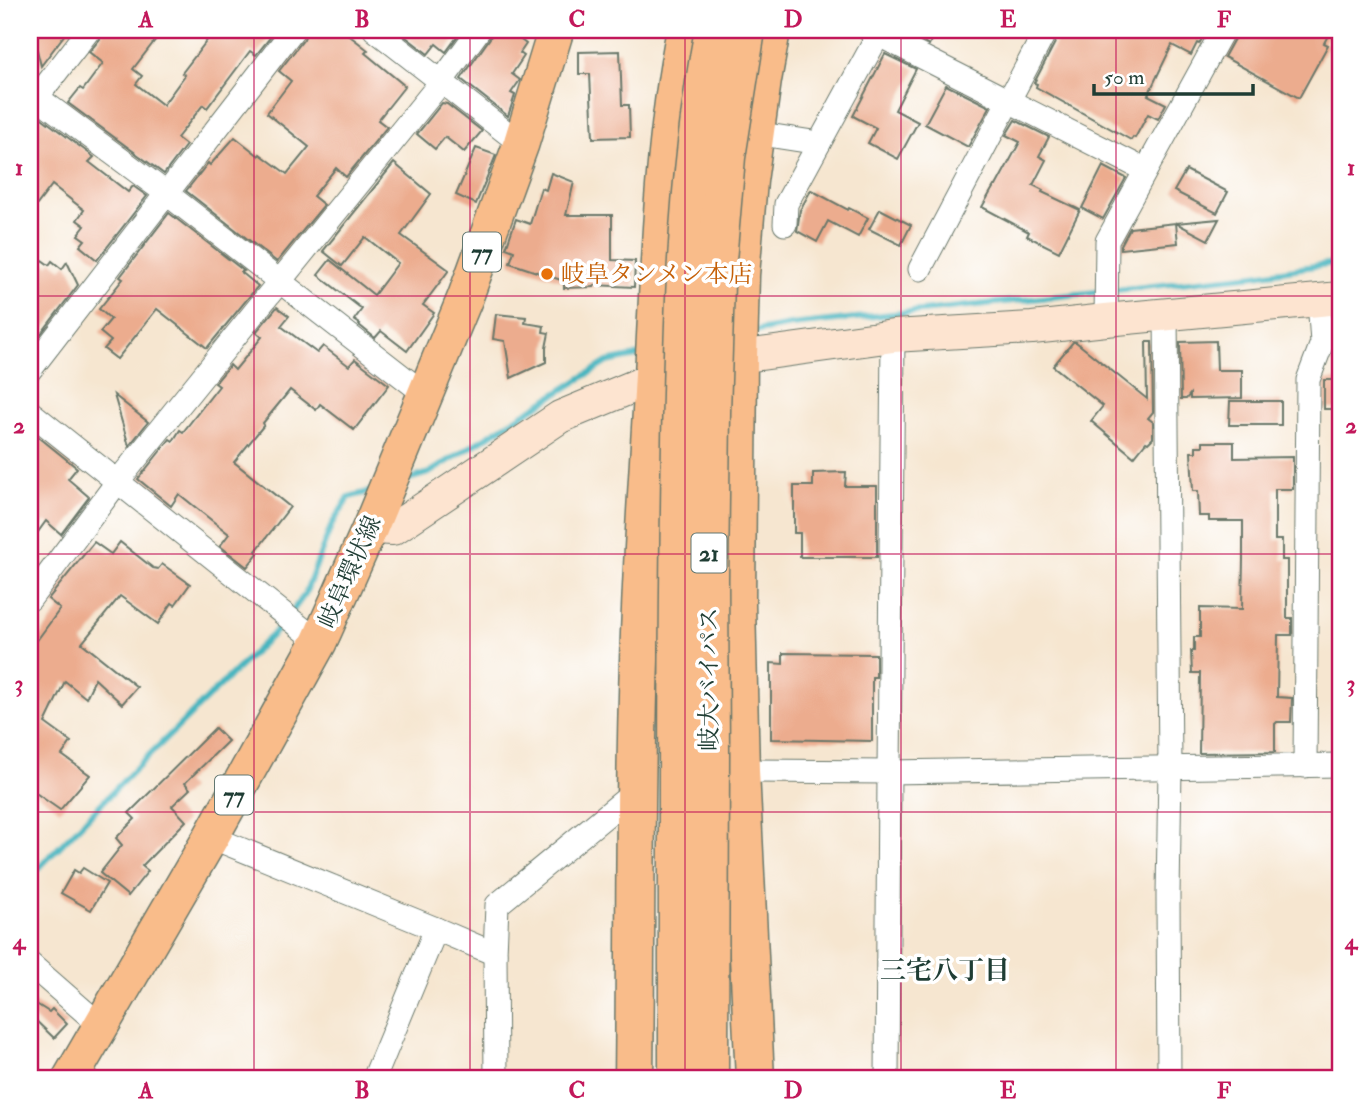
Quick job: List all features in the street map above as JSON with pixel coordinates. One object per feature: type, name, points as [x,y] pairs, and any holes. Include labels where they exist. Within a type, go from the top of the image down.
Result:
[{"type":"highway","points":[[682,371],[658,269],[666,159],[686,30]]},
{"type":"highway","name":"岐大バイパス","points":[[678,1079],[679,580],[685,286],[696,158],[714,30]]},
{"type":"highway","name":"岐大バイパス","points":[[709,1079],[725,763],[709,579],[710,413],[715,283],[726,157],[746,30]]},
{"type":"highway","name":"21","points":[[730,1079],[725,763],[736,604],[738,357],[723,277],[748,181],[771,30]]},
{"type":"highway","points":[[634,1079],[641,610],[682,371],[723,277],[722,114],[762,80]]},
{"type":"highway","name":"21","points":[[654,1079],[679,580]]},
{"type":"highway","name":"21","points":[[725,763],[755,1079]]},
{"type":"main road","name":"岐阜環状線","points":[[70,1079],[211,837],[309,633],[382,500],[465,298],[521,144],[556,30]]},
{"type":"street","points":[[89,30],[32,98],[166,193],[426,395]]},
{"type":"street","points":[[30,370],[293,30]]},
{"type":"street","points":[[375,30],[521,144]]},
{"type":"street","points":[[30,599],[118,481],[441,82],[479,30]]},
{"type":"street","points":[[920,269],[1046,30]]},
{"type":"street","points":[[1107,312],[1107,241],[1223,30]]},
{"type":"street","points":[[785,224],[786,204],[877,31],[1146,170]]},
{"type":"street","points":[[755,133],[819,143]]},
{"type":"street","points":[[382,500],[393,529],[559,417],[682,371],[738,357],[893,336],[1032,328],[1107,312],[1166,314],[1330,299],[1322,343],[1308,380],[1305,766]]},
{"type":"street","points":[[1166,314],[1170,768],[1169,1079]]},
{"type":"street","points":[[887,1079],[893,336]]},
{"type":"street","points":[[30,412],[309,633]]},
{"type":"street","points":[[725,763],[888,772],[1340,765]]},
{"type":"street","points":[[496,1079],[497,905],[637,790]]},
{"type":"street","points":[[211,837],[495,954]]},
{"type":"street","points":[[374,1079],[436,929]]},
{"type":"street","points":[[30,964],[101,1026]]},
{"type":"building","points":[[32,30],[71,30],[41,66]]},
{"type":"building","points":[[103,30],[163,30],[133,69],[142,76],[136,84],[163,105],[185,75],[182,73],[215,30],[276,30],[256,55],[250,51],[207,108],[203,105],[177,138],[186,145],[164,174],[68,103],[80,88],[83,90],[103,63],[89,52],[100,39]]},
{"type":"building","points":[[307,30],[342,30],[368,50],[365,53],[405,86],[378,120],[387,127],[346,177],[336,168],[313,196],[324,205],[277,262],[186,191],[208,163],[210,165],[235,137],[287,174],[309,147],[267,113],[291,81],[279,71],[304,39]]},
{"type":"building","points":[[397,30],[462,30],[446,52],[436,44],[428,54]]},
{"type":"building","points":[[493,30],[529,30],[521,40],[526,44],[520,53],[524,56],[512,74],[520,80],[511,93],[515,95],[508,116],[461,79]]},
{"type":"building","points":[[909,30],[936,30],[929,45],[907,34]]},
{"type":"building","points":[[1060,30],[1207,30],[1191,55],[1172,45],[1148,95],[1166,104],[1158,119],[1148,114],[1135,138],[1131,140],[1036,87],[1037,84],[1034,83]]},
{"type":"building","points":[[1237,30],[1331,30],[1324,43],[1328,45],[1299,98],[1224,57]]},
{"type":"building","points":[[620,51],[622,105],[629,105],[630,137],[593,138],[590,74],[579,74],[579,52]]},
{"type":"building","points":[[885,54],[916,69],[895,110],[918,122],[898,159],[868,143],[876,128],[853,116]]},
{"type":"building","points":[[946,85],[990,107],[968,147],[925,124]]},
{"type":"building","points":[[442,103],[482,131],[464,152],[445,137],[435,149],[417,134]]},
{"type":"building","points":[[39,116],[94,157],[89,162],[128,192],[133,186],[147,196],[97,260],[80,246],[85,240],[78,235],[85,226],[77,220],[84,210],[52,185],[30,214],[30,123]]},
{"type":"building","points":[[1015,120],[1049,137],[1039,156],[1046,160],[1033,185],[1080,210],[1059,252],[1027,236],[1029,232],[982,207],[1020,142],[1006,135]]},
{"type":"building","points":[[476,148],[496,155],[476,204],[456,195]]},
{"type":"building","points":[[394,163],[431,194],[401,235],[449,270],[423,305],[434,313],[407,351],[381,331],[375,338],[359,325],[354,320],[362,309],[318,275],[330,260],[374,295],[398,263],[365,237],[342,266],[323,251]]},
{"type":"building","points":[[1103,166],[1126,178],[1103,219],[1082,208]]},
{"type":"building","points":[[1186,170],[1228,192],[1217,213],[1174,191]]},
{"type":"building","points":[[551,173],[574,182],[566,215],[612,215],[612,260],[635,261],[634,287],[594,285],[564,288],[564,281],[510,263],[514,251],[506,248],[516,219],[530,224],[541,188],[546,190]]},
{"type":"building","points":[[811,190],[868,218],[858,237],[828,221],[817,242],[797,231],[800,210]]},
{"type":"building","points":[[880,209],[911,225],[901,245],[869,229]]},
{"type":"building","points":[[169,213],[244,271],[241,272],[258,286],[207,348],[157,309],[117,359],[104,349],[111,341],[100,332],[111,319],[99,309]]},
{"type":"building","points":[[1219,219],[1208,240],[1176,223]]},
{"type":"building","points":[[1176,223],[1178,243],[1121,249],[1130,228]]},
{"type":"building","points":[[42,260],[49,265],[52,261],[62,269],[67,262],[78,285],[40,335],[30,327],[30,275]]},
{"type":"building","points":[[277,307],[289,316],[281,326],[317,353],[323,346],[349,366],[355,359],[389,385],[354,430],[320,404],[316,410],[290,390],[263,423],[234,462],[290,507],[247,567],[220,546],[229,534],[179,494],[171,506],[138,479],[170,439],[173,441],[180,430],[183,432],[219,386],[215,383],[230,365],[235,370],[262,337],[256,332]]},
{"type":"building","points":[[496,314],[526,317],[525,323],[544,326],[543,332],[549,333],[546,362],[511,378],[505,341],[493,339]]},
{"type":"building","points":[[1216,341],[1217,370],[1242,370],[1242,398],[1190,399],[1190,394],[1186,399],[1181,399],[1180,342]]},
{"type":"building","points":[[1073,342],[1147,399],[1146,342],[1152,342],[1153,412],[1148,418],[1153,422],[1153,438],[1146,442],[1134,457],[1091,421],[1103,406],[1053,366]]},
{"type":"building","points":[[1324,380],[1340,380],[1340,409],[1324,409]]},
{"type":"building","points":[[114,395],[148,422],[129,446]]},
{"type":"building","points":[[1230,401],[1281,401],[1281,425],[1229,425]]},
{"type":"building","points":[[30,430],[77,468],[68,479],[89,497],[61,534],[46,521],[30,543]]},
{"type":"building","points":[[1203,442],[1234,442],[1234,458],[1293,457],[1293,489],[1275,489],[1275,540],[1282,540],[1282,560],[1287,560],[1287,618],[1292,618],[1292,635],[1278,635],[1277,697],[1292,698],[1291,722],[1275,724],[1275,752],[1199,753],[1200,673],[1192,673],[1191,651],[1194,651],[1194,637],[1200,637],[1200,608],[1242,609],[1243,559],[1243,521],[1209,521],[1209,516],[1199,516],[1198,491],[1193,491],[1191,452],[1196,452],[1196,446],[1203,446]]},
{"type":"building","points":[[846,472],[845,486],[877,486],[877,557],[800,557],[800,533],[794,533],[794,486],[813,486],[813,473]]},
{"type":"building","points":[[94,542],[111,554],[120,542],[153,568],[158,569],[162,564],[190,584],[175,605],[172,603],[158,624],[120,596],[82,643],[137,687],[122,704],[95,679],[86,698],[65,681],[45,723],[71,742],[62,755],[90,775],[60,810],[30,789],[30,650],[60,609],[48,599]]},
{"type":"building","points":[[783,653],[876,654],[876,677],[872,677],[872,741],[771,739],[771,663],[783,664]]},
{"type":"building","points":[[215,728],[228,741],[185,783],[190,789],[172,806],[186,821],[142,866],[148,871],[128,896],[100,873],[122,845],[116,838],[135,819],[129,813]]},
{"type":"building","points":[[83,868],[107,883],[91,910],[61,893],[74,870],[79,873]]},
{"type":"building","points":[[30,1000],[49,1012],[52,1009],[67,1024],[54,1038],[30,1015]]},
{"type":"waterway","points":[[752,332],[791,325],[1340,264]]},
{"type":"waterway","points":[[403,481],[429,473],[607,362],[641,355]]},
{"type":"waterway","points":[[30,877],[136,768],[281,626],[305,594],[332,524],[349,497],[372,491]]},
{"type":"place","name":"岐阜タンメン本店","points":[[547,274]]},
{"type":"district","name":"三宅八丁目","points":[[945,971]]}]
